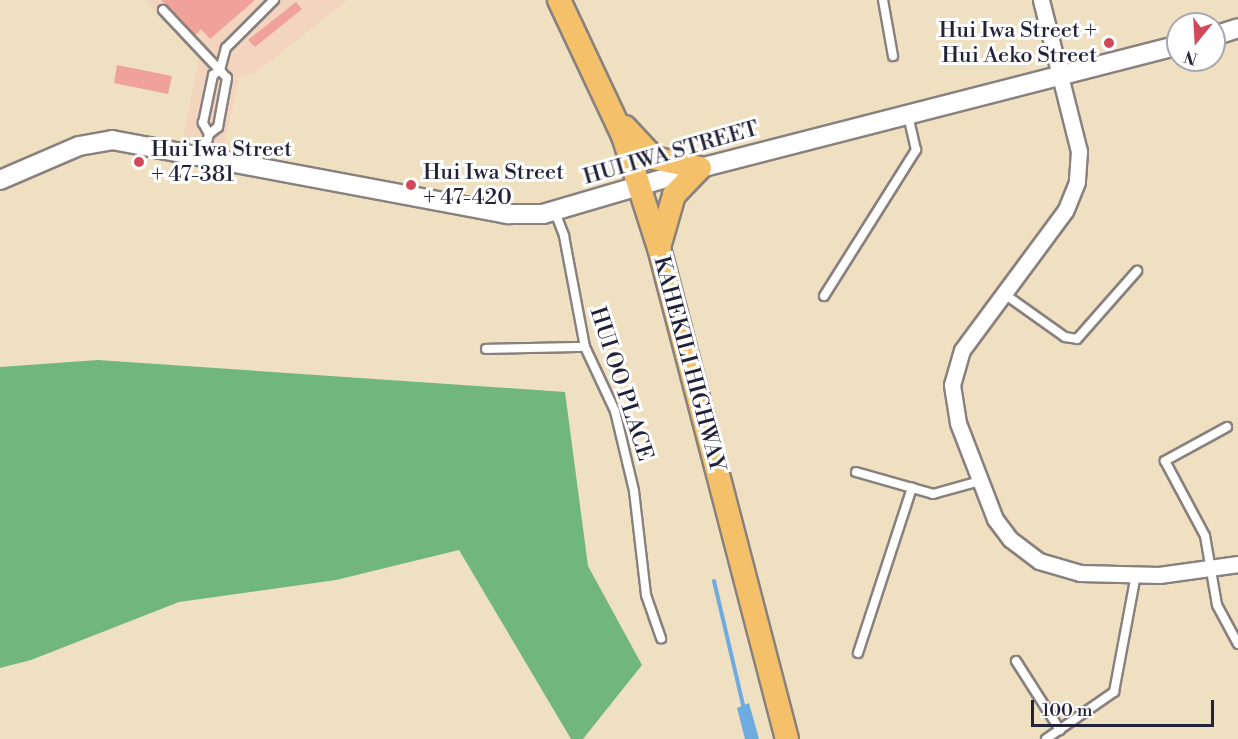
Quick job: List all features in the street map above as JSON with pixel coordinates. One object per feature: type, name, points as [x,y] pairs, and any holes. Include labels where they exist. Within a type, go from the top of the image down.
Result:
[{"type":"main road","name":"KAHEKILI HIGHWAY","points":[[560,0],[613,112],[659,248],[787,739]]},
{"type":"main road","points":[[613,112],[654,158],[700,168],[669,205],[659,248]]},
{"type":"street","points":[[1041,0],[1079,151],[1077,182],[1065,211],[962,350],[952,385],[958,423],[995,519],[1028,555],[1070,572],[1136,574],[1211,571],[1238,564]]},
{"type":"street","name":"HUI IWA STREET","points":[[0,180],[79,146],[100,140],[124,141],[509,214],[555,212],[639,184],[1060,72],[1166,48]]},
{"type":"lane","points":[[209,134],[203,123],[213,75],[220,70],[230,40],[274,0]]},
{"type":"lane","points":[[883,0],[893,56]]},
{"type":"lane","points":[[162,10],[227,78],[218,127],[209,134],[204,156]]},
{"type":"lane","points":[[824,296],[916,150],[908,113]]},
{"type":"lane","name":"HUI OO PLACE","points":[[555,212],[564,236],[585,347],[615,411],[634,491],[646,595],[662,638]]},
{"type":"lane","points":[[1003,293],[1065,337],[1077,339],[1137,271]]},
{"type":"lane","points":[[486,349],[585,347]]},
{"type":"lane","points":[[1227,428],[1165,461],[1205,536],[1217,605],[1238,644]]},
{"type":"lane","points":[[856,472],[937,494],[980,481]]},
{"type":"lane","points":[[858,653],[912,488]]},
{"type":"lane","points":[[1046,739],[1114,692],[1136,574]]},
{"type":"lane","points":[[1016,661],[1060,730]]},
{"type":"shaded area","points":[[145,0],[348,0],[256,72],[239,78],[224,149],[183,140],[199,59]]},
{"type":"green space","points":[[98,360],[565,392],[588,566],[642,665],[583,739],[571,739],[459,550],[336,580],[179,602],[31,660],[0,668],[0,367]]},
{"type":"water","points":[[749,703],[759,739],[745,739],[737,708]]},
{"type":"building","points":[[161,0],[255,0],[210,39],[201,29],[195,35]]},
{"type":"building","points":[[296,2],[302,9],[255,47],[248,40]]},
{"type":"building","points":[[117,65],[172,76],[168,94],[114,83]]},
{"type":"waterway","points":[[714,581],[744,709]]},
{"type":"place","name":"Hui Iwa Street + Hui Aeko Street","points":[[1109,43]]},
{"type":"place","name":"Hui Iwa Street + 47-381","points":[[139,162]]},
{"type":"place","name":"Hui Iwa Street + 47-420","points":[[411,185]]}]
